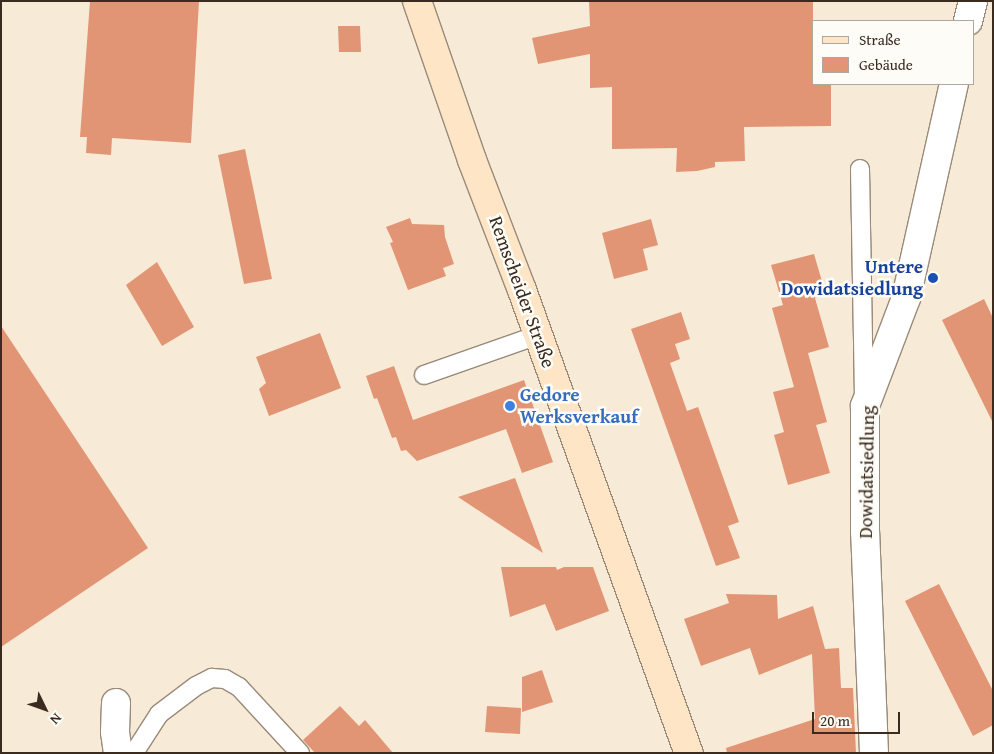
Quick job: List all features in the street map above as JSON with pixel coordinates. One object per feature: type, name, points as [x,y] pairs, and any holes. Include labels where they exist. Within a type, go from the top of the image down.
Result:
[{"type":"main road","name":"Remscheider Straße","points":[[417,1],[472,160],[538,335],[689,753]]},
{"type":"street","points":[[968,20],[973,1]]},
{"type":"street","name":"Dowidatsiedlung","points":[[874,753],[865,532],[864,406],[906,298],[954,85]]},
{"type":"street","points":[[116,703],[115,732],[118,753]]},
{"type":"lane","points":[[860,169],[864,406]]},
{"type":"lane","points":[[424,375],[538,335]]},
{"type":"lane","points":[[134,753],[159,714],[196,686],[212,678],[225,679],[239,687],[300,753]]},
{"type":"building","points":[[90,1],[199,1],[191,143],[112,138],[111,155],[86,153],[87,137],[80,137]]},
{"type":"building","points":[[589,1],[813,1],[812,85],[831,85],[831,126],[744,127],[745,161],[715,162],[715,167],[697,171],[676,172],[677,148],[612,149],[612,87],[590,88],[590,54],[538,64],[532,38],[590,26]]},
{"type":"building","points":[[338,26],[360,26],[361,52],[339,52]]},
{"type":"building","points":[[245,149],[272,279],[244,284],[218,155]]},
{"type":"building","points":[[410,218],[412,224],[444,225],[445,237],[454,264],[443,268],[446,276],[408,290],[390,243],[393,242],[386,227]]},
{"type":"building","points":[[651,219],[658,245],[643,249],[648,270],[614,279],[602,233]]},
{"type":"building","points":[[814,254],[826,295],[815,298],[829,347],[808,353],[827,422],[816,425],[830,473],[788,485],[774,435],[784,432],[773,392],[794,387],[772,308],[783,305],[771,265]]},
{"type":"building","points":[[157,262],[194,327],[162,346],[126,285]]},
{"type":"building","points":[[984,299],[993,318],[993,423],[942,320]]},
{"type":"building","points":[[681,312],[690,339],[675,344],[680,359],[670,363],[687,411],[698,407],[739,522],[728,526],[740,558],[716,566],[631,329]]},
{"type":"building","points":[[1,326],[148,548],[1,647]]},
{"type":"building","points":[[320,333],[341,388],[269,416],[259,389],[266,383],[256,357]]},
{"type":"building","points":[[394,366],[413,420],[524,380],[553,462],[522,473],[506,429],[417,461],[406,450],[401,451],[396,437],[392,438],[377,398],[374,399],[366,376]]},
{"type":"building","points":[[515,478],[543,553],[458,497]]},
{"type":"building","points":[[501,567],[556,567],[557,570],[564,567],[593,567],[609,611],[556,631],[545,604],[510,617]]},
{"type":"building","points":[[939,584],[993,691],[993,725],[973,736],[905,601]]},
{"type":"building","points":[[726,594],[777,595],[778,619],[813,606],[825,649],[839,648],[841,688],[853,688],[856,753],[727,753],[726,748],[815,719],[812,654],[759,675],[750,648],[701,666],[684,619],[729,603]]},
{"type":"building","points":[[542,670],[553,702],[522,712],[522,677]]},
{"type":"building","points":[[340,706],[359,726],[365,720],[393,753],[315,753],[303,740]]},
{"type":"building","points":[[487,706],[521,708],[520,734],[485,732]]},
{"type":"place","name":"Untere Dowidatsiedlung","points":[[933,278]]},
{"type":"place","name":"Gedore Werksverkauf","points":[[510,406]]}]
